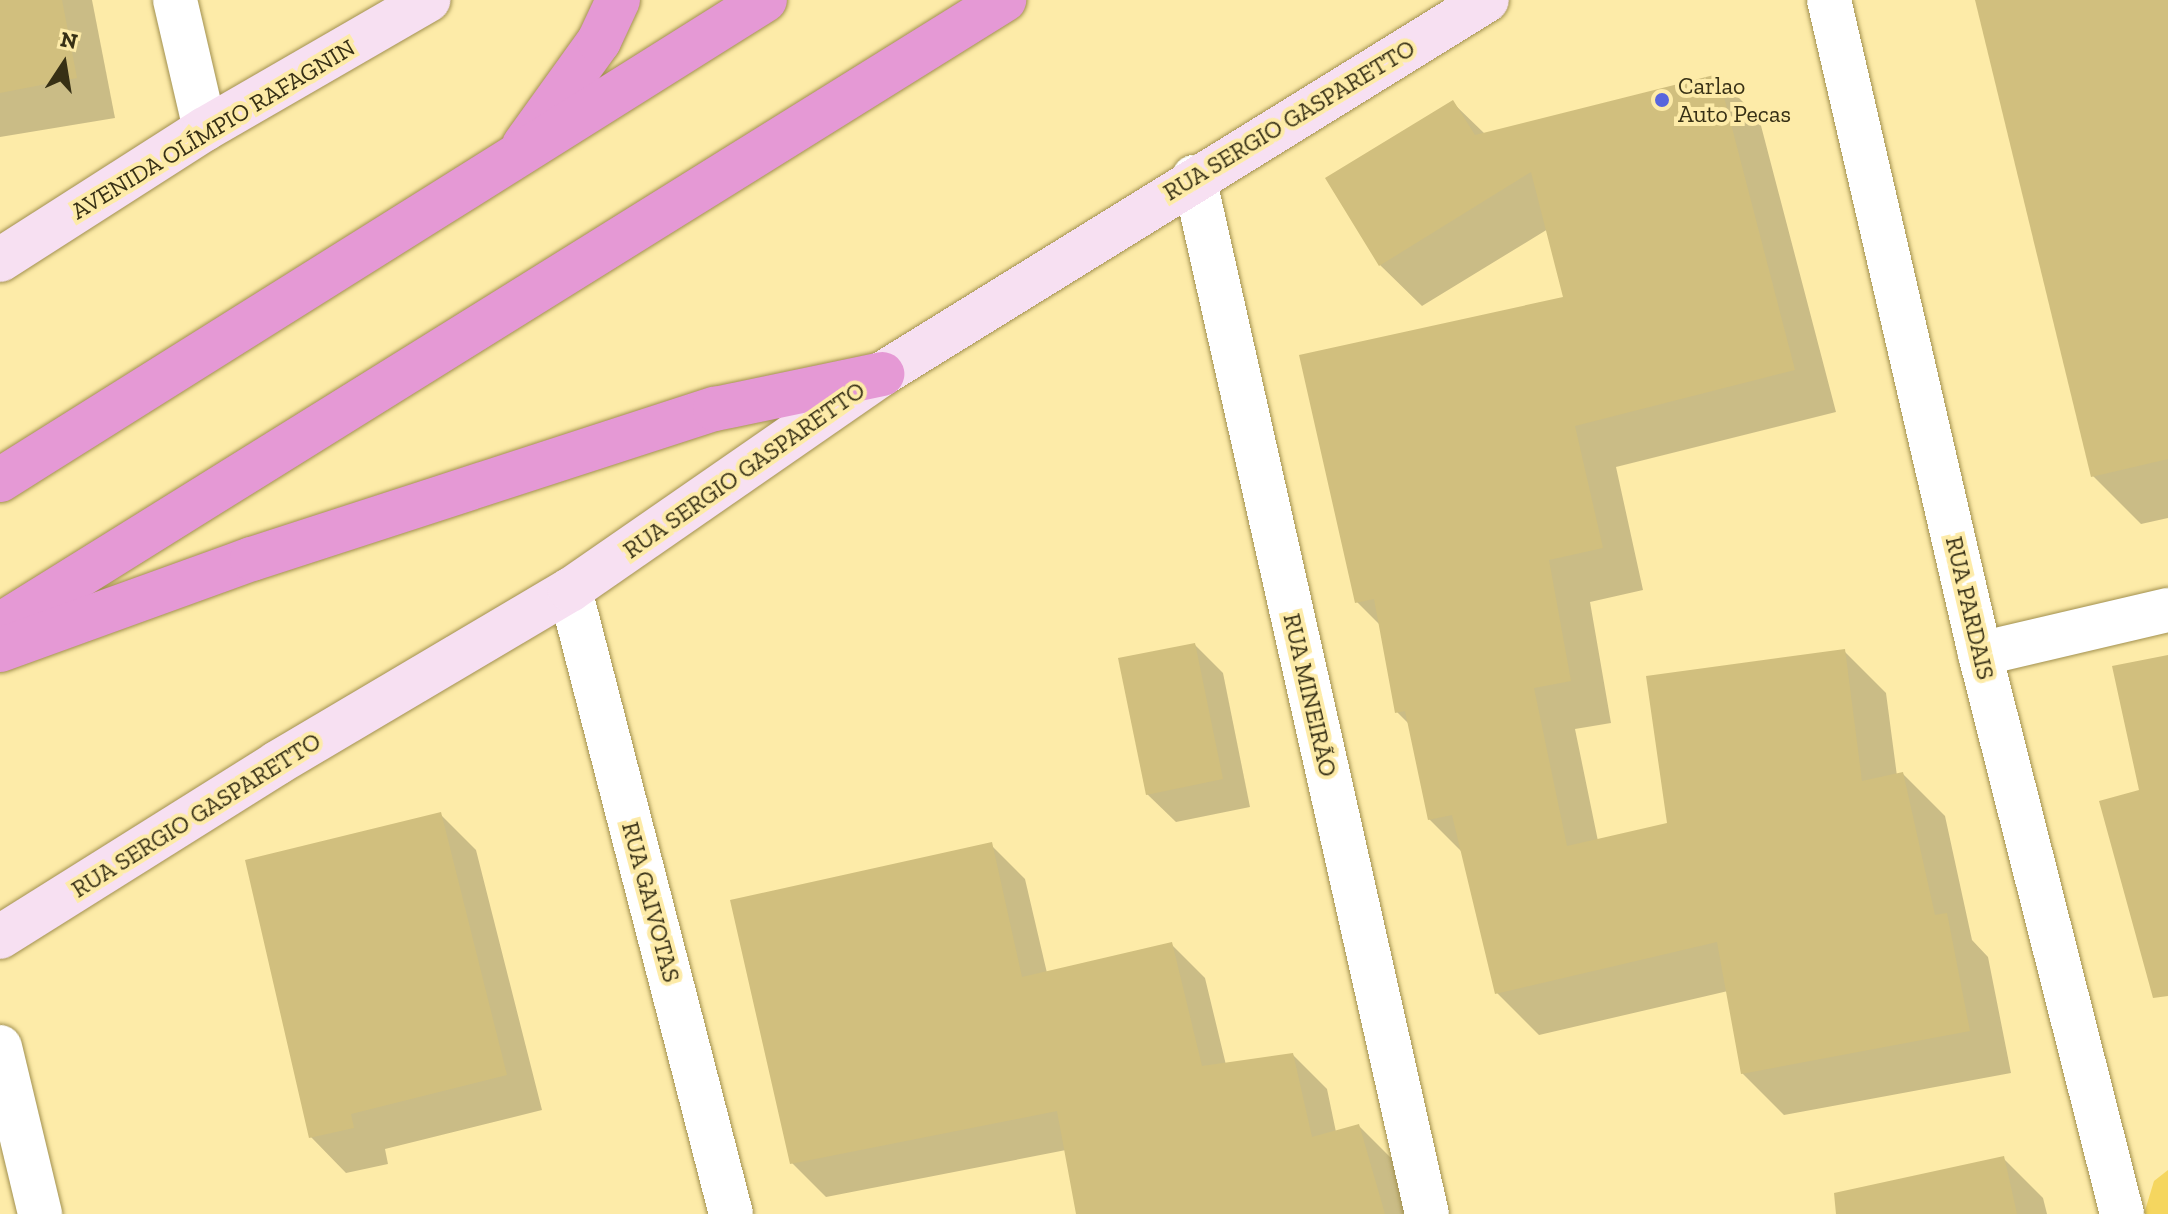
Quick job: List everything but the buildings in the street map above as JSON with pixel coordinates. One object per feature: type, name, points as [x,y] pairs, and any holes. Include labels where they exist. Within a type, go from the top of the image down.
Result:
[{"type":"highway","points":[[510,163],[599,41],[618,0]]},
{"type":"highway","points":[[0,480],[510,163],[765,0]]},
{"type":"highway","points":[[0,625],[1004,0]]},
{"type":"highway","points":[[0,650],[252,559],[715,409],[882,374]]},
{"type":"street","points":[[175,0],[205,129]]},
{"type":"street","name":"AVENIDA OLÍMPIO RAFAGNIN","points":[[0,260],[205,129],[428,0]]},
{"type":"street","name":"RUA SERGIO GASPARETTO","points":[[0,937],[277,763],[570,590],[882,374],[1194,177],[1487,0]]},
{"type":"street","name":"RUA PARDAIS","points":[[1829,0],[1980,654],[2122,1214]]},
{"type":"street","name":"RUA MINEIRÃO","points":[[1194,177],[1427,1214]]},
{"type":"street","name":"RUA GAIVOTAS","points":[[570,590],[731,1214]]},
{"type":"street","points":[[1980,654],[2168,610]]},
{"type":"street","points":[[0,1047],[40,1214]]},
{"type":"shaded area","points":[[2168,1170],[2168,1214],[2144,1214],[2154,1181]]},
{"type":"place","name":"Carlao Auto Pecas","points":[[1662,100]]}]
